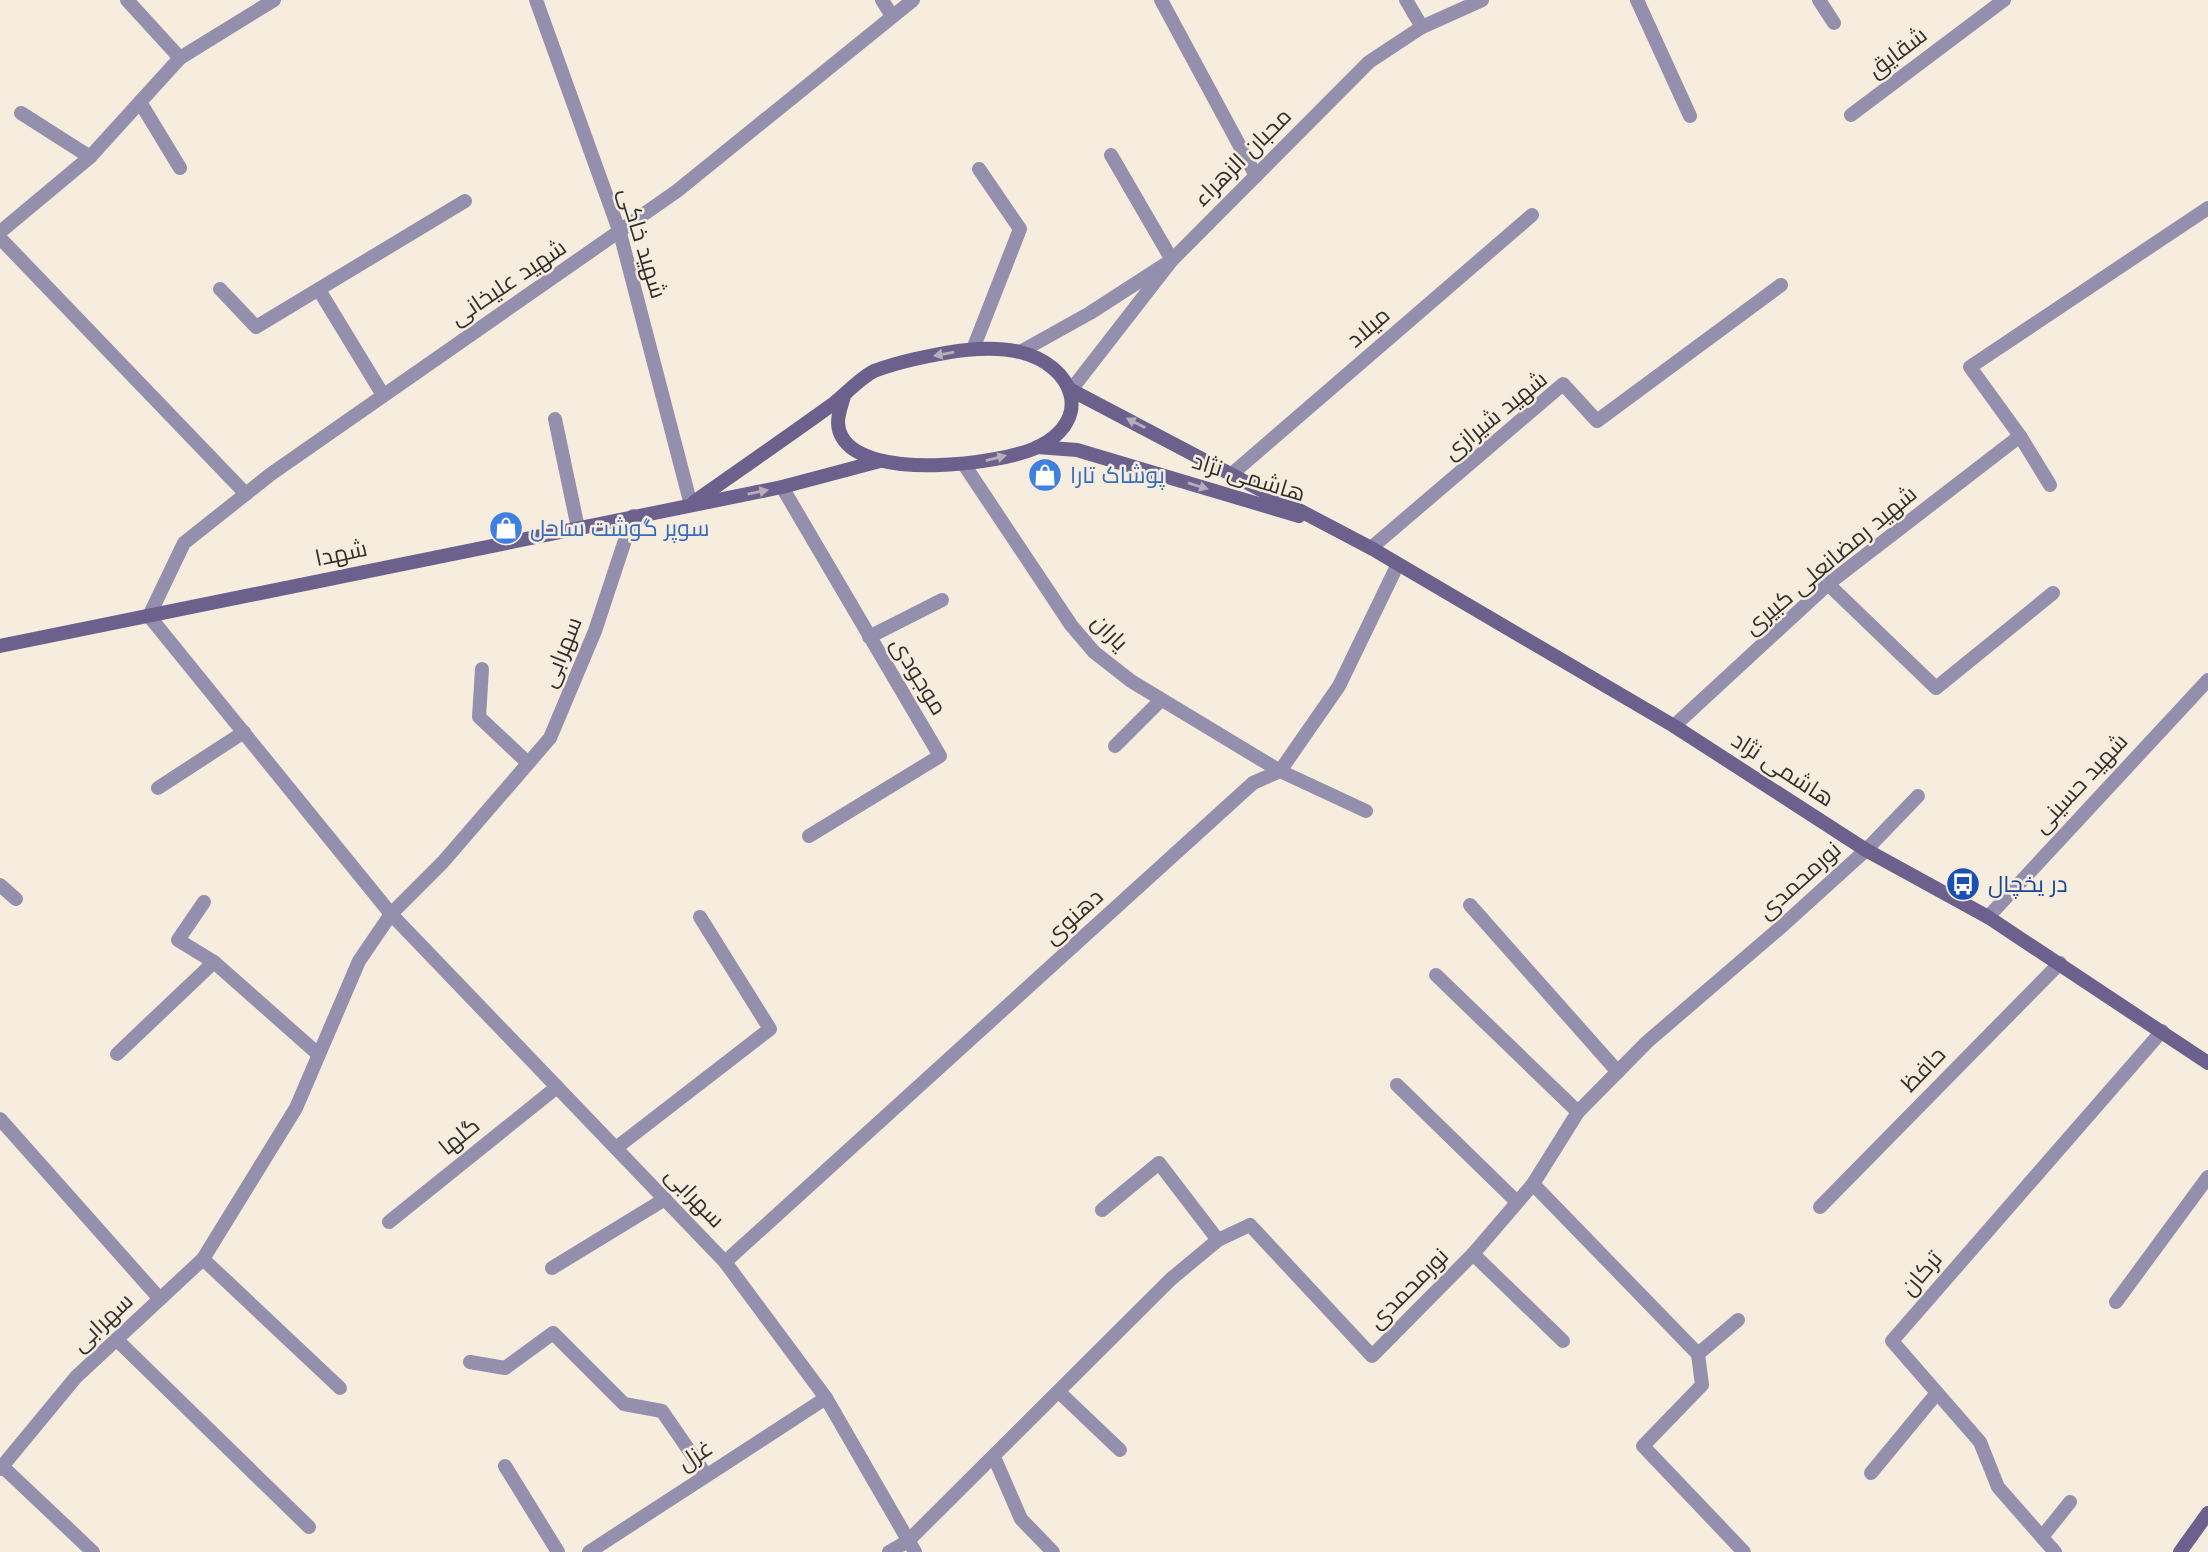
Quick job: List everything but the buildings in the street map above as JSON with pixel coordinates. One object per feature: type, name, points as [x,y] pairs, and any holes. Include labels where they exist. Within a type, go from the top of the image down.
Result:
[{"type":"main road","name":"شهدا","points":[[691,505],[844,396],[873,372],[914,359],[974,349],[1020,352]]},
{"type":"main road","name":"هاشمی نژاد","points":[[1020,352],[1054,368],[1071,390],[1371,548],[1397,566],[1674,726],[1866,850],[1988,917],[2208,1063]]},
{"type":"main road","points":[[844,396],[838,417],[843,440],[862,455],[880,461],[965,466],[1037,447],[1055,436],[1068,421],[1073,407],[1071,390]]},
{"type":"main road","name":"هاشمی نژاد","points":[[1037,447],[1077,450],[1326,524]]},
{"type":"main road","name":"شهدا","points":[[0,646],[782,487],[880,461]]},
{"type":"main road","points":[[2180,1552],[2208,1513]]},
{"type":"street","points":[[127,0],[180,58]]},
{"type":"street","points":[[246,494],[0,235],[90,157],[180,58],[274,0]]},
{"type":"street","name":"شهید خاکی","points":[[536,0],[620,233],[691,505]]},
{"type":"street","points":[[882,0],[892,16]]},
{"type":"street","name":"شهید علیخانی","points":[[149,615],[184,543],[246,494],[383,395],[677,191],[913,0]]},
{"type":"street","points":[[1161,0],[1256,176]]},
{"type":"street","points":[[1406,0],[1422,27]]},
{"type":"street","name":"محبان الزهراء","points":[[1071,390],[1172,260],[1369,62],[1422,27],[1482,0]]},
{"type":"street","points":[[1637,0],[1690,116]]},
{"type":"street","points":[[1819,0],[1834,23]]},
{"type":"street","name":"شقایق","points":[[1850,115],[2004,0]]},
{"type":"street","points":[[140,102],[180,168]]},
{"type":"street","points":[[21,113],[90,157]]},
{"type":"street","points":[[1020,352],[1090,313],[1172,260],[1111,155]]},
{"type":"street","points":[[974,349],[1020,229],[979,169]]},
{"type":"street","points":[[220,289],[256,327],[465,201]]},
{"type":"street","points":[[2050,485],[2020,436],[1970,367],[2208,208]]},
{"type":"street","name":"میلاد","points":[[1233,473],[1532,215]]},
{"type":"street","name":"شهید شیرازی","points":[[1371,548],[1563,384],[1597,421],[1781,285]]},
{"type":"street","points":[[318,290],[383,395]]},
{"type":"street","points":[[555,419],[578,528]]},
{"type":"street","name":"شهید رمضانعلی کبیری","points":[[1674,726],[1828,584],[2020,436]]},
{"type":"street","name":"یاران","points":[[965,466],[1071,625],[1094,652],[1131,681],[1280,771],[1366,811]]},
{"type":"street","name":"موجودی","points":[[782,487],[940,756],[809,836]]},
{"type":"street","name":"سهرابی","points":[[1,1468],[76,1377],[203,1259],[296,1108],[359,961],[391,914],[443,862],[550,738],[595,631],[633,516]]},
{"type":"street","name":"دهنوی","points":[[725,1262],[1253,783],[1280,771],[1339,686],[1397,566]]},
{"type":"street","points":[[1828,584],[1936,688],[2053,593]]},
{"type":"street","points":[[869,637],[942,600]]},
{"type":"street","name":"سهرابی","points":[[149,615],[391,914],[725,1262],[826,1398],[912,1546]]},
{"type":"street","points":[[482,669],[479,717],[528,763]]},
{"type":"street","name":"شهید حسینی","points":[[1988,917],[2208,680]]},
{"type":"street","points":[[1115,746],[1161,700]]},
{"type":"street","points":[[158,788],[244,732]]},
{"type":"street","name":"نورمحمدی","points":[[889,1552],[912,1546],[994,1457],[1171,1279],[1219,1240],[1251,1225],[1372,1356],[1473,1254],[1533,1184],[1578,1112],[1647,1042],[1866,850],[1918,796]]},
{"type":"street","points":[[0,885],[16,899]]},
{"type":"street","points":[[204,902],[177,940],[214,962],[318,1054]]},
{"type":"street","points":[[1470,905],[1618,1072]]},
{"type":"street","points":[[616,1148],[770,1029],[700,917]]},
{"type":"street","points":[[117,1054],[214,962]]},
{"type":"street","name":"حافظ","points":[[1820,1207],[2060,963]]},
{"type":"street","points":[[1436,975],[1578,1112]]},
{"type":"street","name":"ترکان","points":[[2055,1552],[1998,1487],[1980,1442],[1892,1341],[2162,1031]]},
{"type":"street","points":[[1397,1085],[1516,1201]]},
{"type":"street","name":"گلها","points":[[389,1222],[557,1087]]},
{"type":"street","points":[[0,1119],[160,1299]]},
{"type":"street","points":[[1102,1210],[1159,1163],[1219,1240]]},
{"type":"street","points":[[2116,1301],[2208,1177]]},
{"type":"street","points":[[1533,1184],[1698,1354],[1702,1385],[1643,1446],[1744,1552]]},
{"type":"street","points":[[552,1268],[665,1199]]},
{"type":"street","points":[[1473,1254],[1563,1341]]},
{"type":"street","points":[[203,1259],[341,1388]]},
{"type":"street","points":[[1698,1354],[1738,1320]]},
{"type":"street","points":[[470,1362],[505,1368],[552,1333],[624,1404],[662,1411],[706,1475]]},
{"type":"street","points":[[117,1340],[309,1528]]},
{"type":"street","points":[[1059,1392],[1120,1450]]},
{"type":"street","points":[[1871,1473],[1937,1393]]},
{"type":"street","name":"غزل","points":[[589,1552],[826,1398]]},
{"type":"street","points":[[994,1457],[1021,1519],[1053,1552]]},
{"type":"street","points":[[505,1466],[558,1552]]},
{"type":"street","points":[[1,1468],[93,1552]]},
{"type":"street","points":[[2042,1537],[2070,1502]]},
{"type":"place","name":"پوشاک تارا","points":[[1045,475]]},
{"type":"place","name":"سوپر گوشت ساحل","points":[[506,528]]},
{"type":"place","name":"در یخچال","points":[[1963,884]]}]
